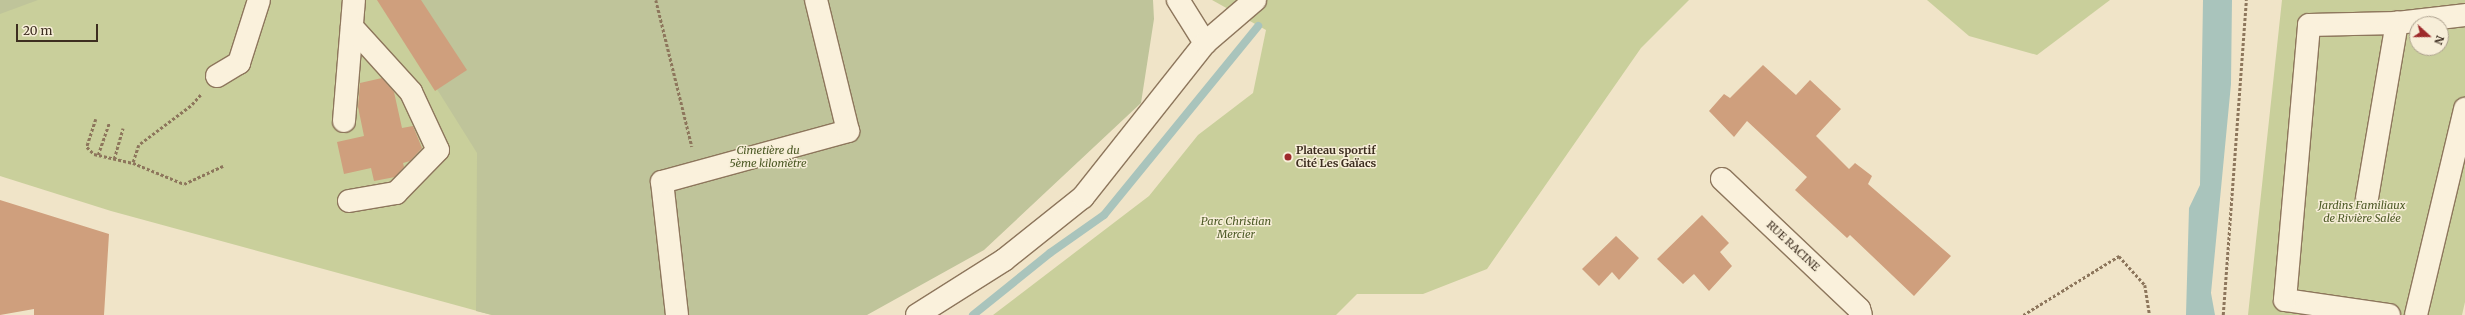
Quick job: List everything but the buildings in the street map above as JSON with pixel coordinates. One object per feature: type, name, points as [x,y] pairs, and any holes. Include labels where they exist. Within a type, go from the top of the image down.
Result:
[{"type":"street","points":[[217,76],[239,63],[259,0]]},
{"type":"street","points":[[344,121],[354,0]]},
{"type":"street","points":[[677,315],[662,182],[848,131],[816,0]]},
{"type":"street","points":[[1178,0],[1205,43]]},
{"type":"street","points":[[917,315],[1004,260],[1083,197],[1205,43],[1255,0]]},
{"type":"street","points":[[2389,315],[2285,300],[2309,25],[2397,23],[2465,16]]},
{"type":"street","points":[[2367,198],[2397,23]]},
{"type":"street","points":[[349,201],[396,192],[438,150],[411,92],[352,27]]},
{"type":"street","points":[[2416,315],[2465,109]]},
{"type":"street","name":"RUE RACINE","points":[[1722,180],[1859,309],[1861,315]]},
{"type":"path","points":[[656,0],[698,172]]},
{"type":"path","points":[[2223,315],[2246,0]]},
{"type":"path","points":[[133,163],[139,145],[191,106],[217,76]]},
{"type":"path","points":[[96,119],[87,147],[98,155],[133,163],[184,184],[223,166]]},
{"type":"path","points":[[98,155],[109,123]]},
{"type":"path","points":[[114,159],[123,128]]},
{"type":"path","points":[[2023,315],[2119,256],[2145,285],[2150,315]]},
{"type":"green space","points":[[0,0],[488,0],[492,315],[111,211],[0,176]]},
{"type":"green space","points":[[0,0],[38,0],[0,14]]},
{"type":"green space","name":"Cimetière du 5ème kilomètre","points":[[381,0],[1153,0],[1154,19],[1141,103],[984,250],[867,315],[492,315],[476,311],[477,153]]},
{"type":"green space","name":"Parc Christian Mercier","points":[[1212,0],[1689,0],[1641,48],[1487,269],[1423,294],[1357,294],[1336,315],[993,315],[1149,196],[1198,135],[1253,93],[1266,30]]},
{"type":"green space","points":[[1927,0],[2110,0],[2037,55],[1969,36]]},
{"type":"green space","name":"Jardins Familiaux de Rivière Salée","points":[[2282,0],[2465,0],[2465,302],[2462,315],[2248,315]]},
{"type":"water","points":[[2203,0],[2232,0],[2231,84],[2211,293],[2215,315],[2186,315],[2189,208],[2200,185]]},
{"type":"waterway","points":[[973,315],[1050,253],[1104,215],[1258,26]]},
{"type":"place","name":"Plateau sportif Cité Les Gaïacs","points":[[1288,157]]}]
